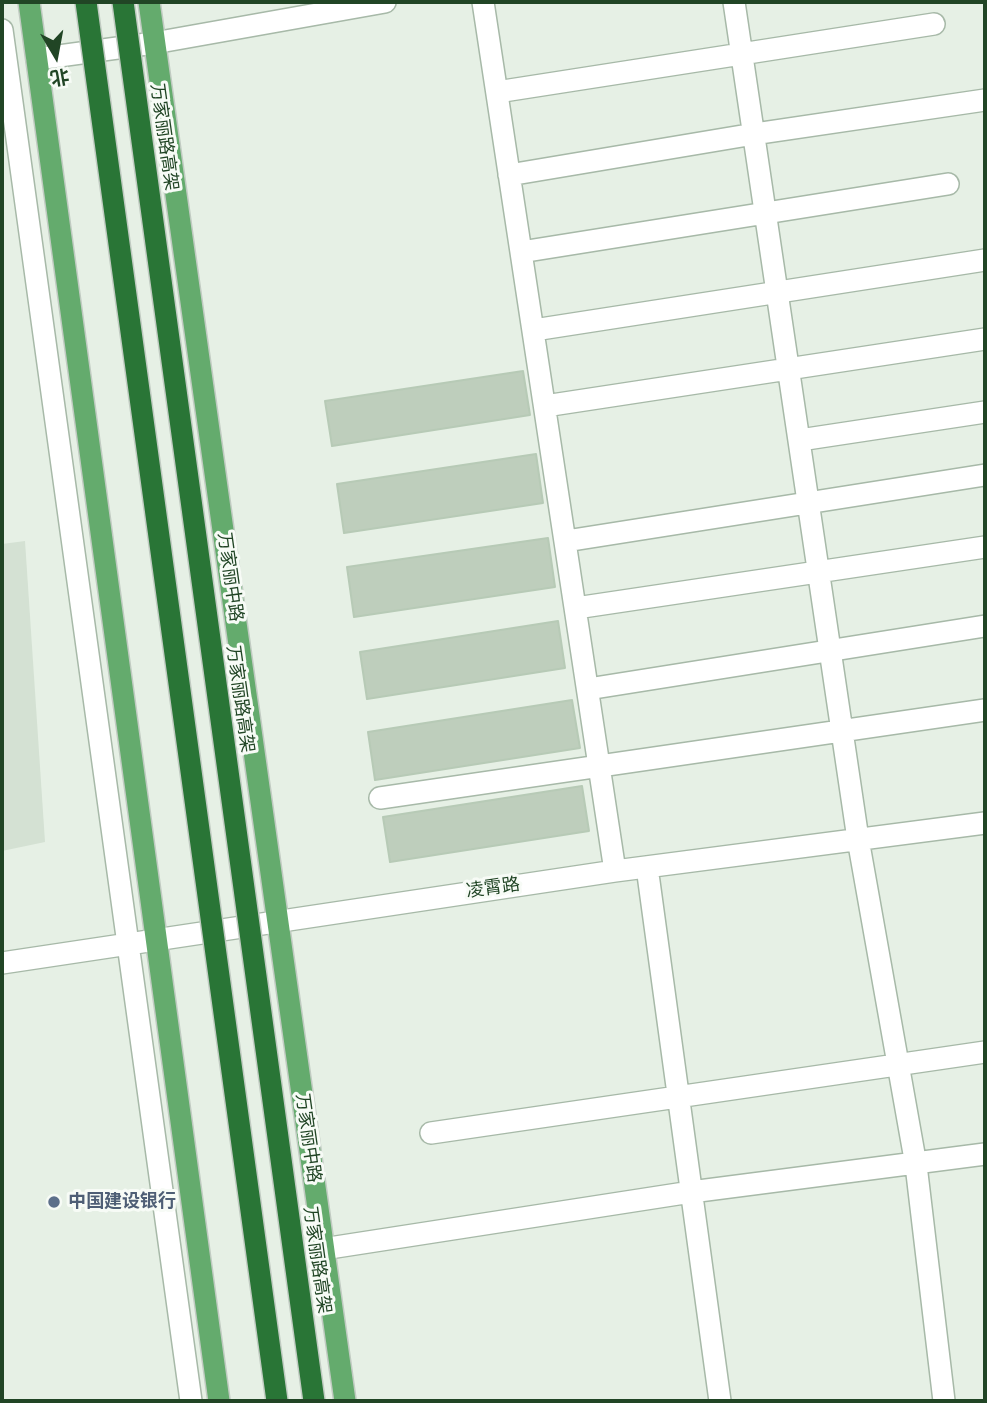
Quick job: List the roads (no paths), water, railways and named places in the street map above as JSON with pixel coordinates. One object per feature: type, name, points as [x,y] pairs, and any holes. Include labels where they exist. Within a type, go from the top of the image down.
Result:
[{"type":"highway","points":[[86,2],[277,1401]]},
{"type":"highway","name":"万家丽路高架","points":[[123,2],[314,1401]]},
{"type":"main road","points":[[29,2],[219,1401]]},
{"type":"main road","name":"万家丽中路","points":[[149,2],[345,1401]]},
{"type":"street","points":[[37,59],[155,43],[385,2]]},
{"type":"street","points":[[483,2],[615,871]]},
{"type":"street","points":[[734,2],[858,839],[916,1165],[944,1401]]},
{"type":"street","points":[[497,92],[934,24]]},
{"type":"street","points":[[2,30],[191,1401]]},
{"type":"street","points":[[509,175],[754,134],[985,100]]},
{"type":"street","points":[[521,252],[947,184]]},
{"type":"street","points":[[534,330],[985,260]]},
{"type":"street","points":[[545,406],[789,371],[985,339]]},
{"type":"street","points":[[800,440],[985,412]]},
{"type":"street","points":[[566,541],[985,475]]},
{"type":"street","points":[[576,608],[985,547]]},
{"type":"street","points":[[588,689],[985,626]]},
{"type":"street","points":[[380,797],[985,710]]},
{"type":"street","name":"凌霄路","points":[[2,962],[615,871],[985,822]]},
{"type":"street","points":[[647,867],[720,1401]]},
{"type":"street","points":[[431,1133],[985,1052]]},
{"type":"street","points":[[323,1249],[691,1192],[916,1165],[985,1153]]},
{"type":"place","name":"中国建设银行","points":[[54,1202]]}]
